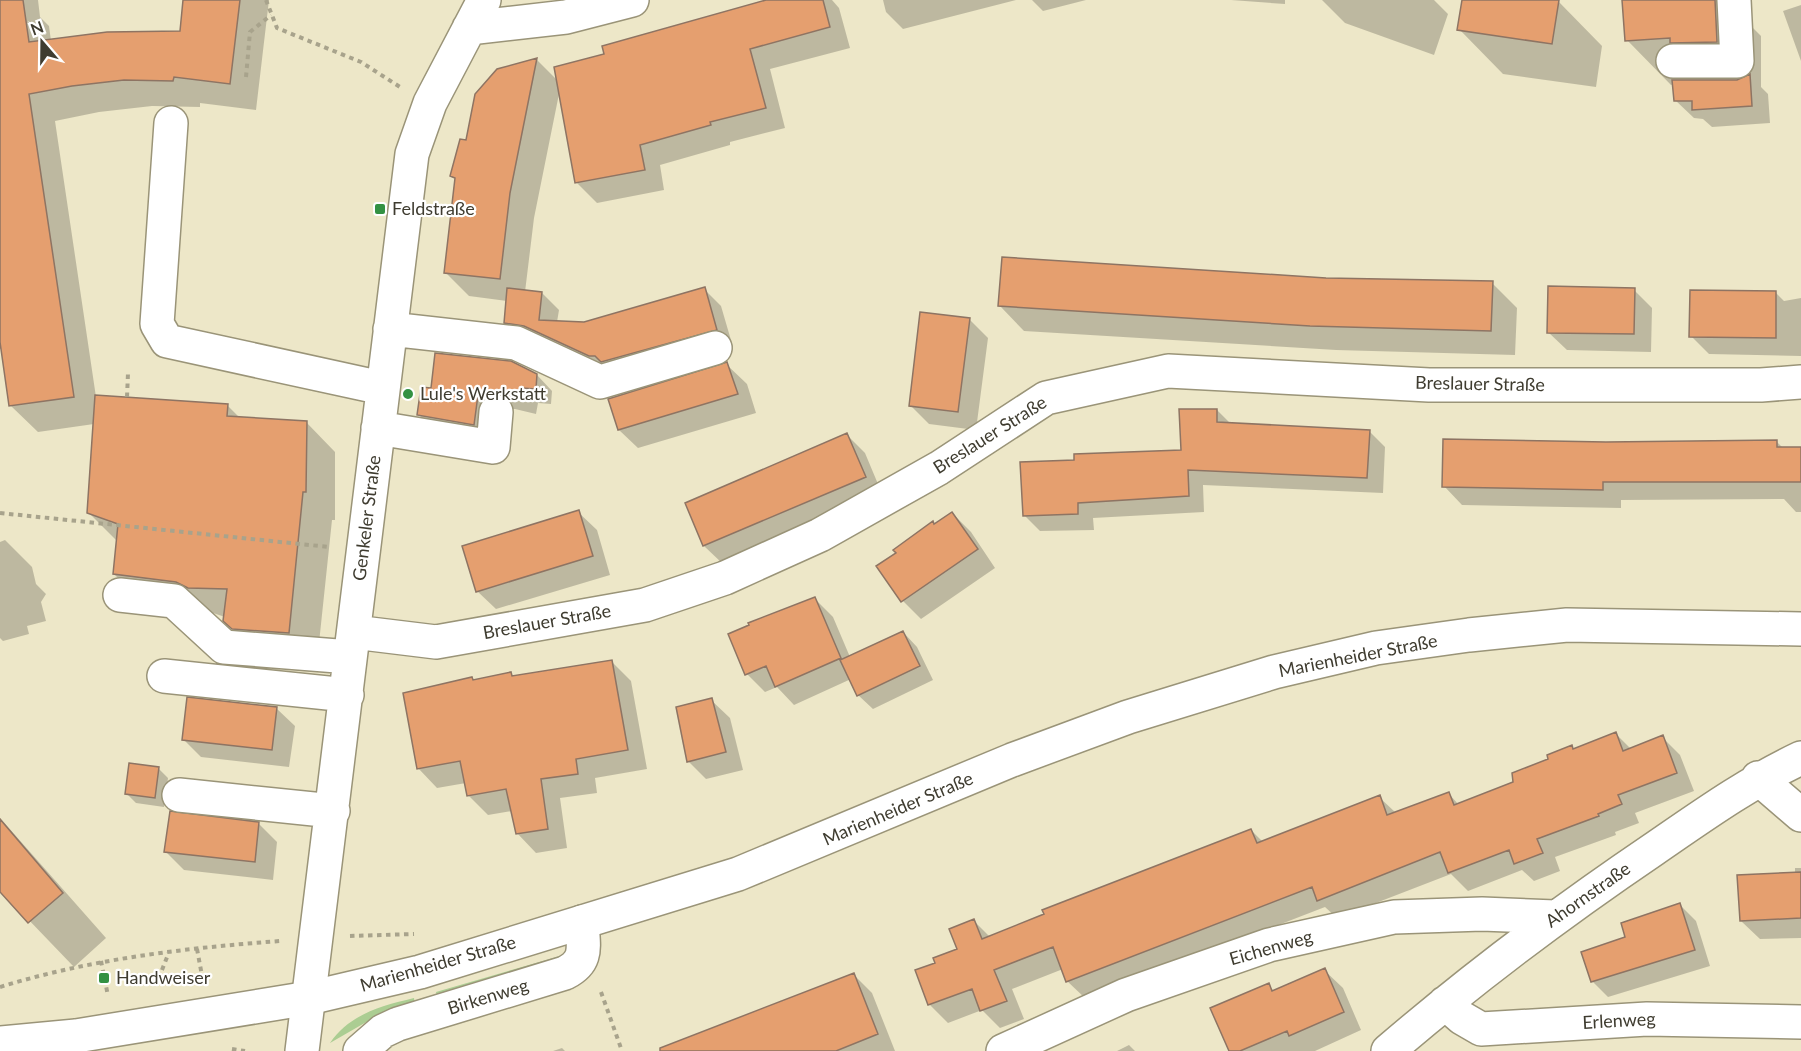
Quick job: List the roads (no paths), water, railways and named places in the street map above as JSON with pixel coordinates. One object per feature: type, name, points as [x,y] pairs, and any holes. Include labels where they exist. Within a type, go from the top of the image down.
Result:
[{"type":"street","name":"Genkeler Straße","points":[[302,1051],[412,154],[430,103],[484,0]]},
{"type":"street","points":[[469,28],[566,17],[632,0]]},
{"type":"street","points":[[1673,61],[1737,61],[1734,0]]},
{"type":"street","points":[[171,123],[157,324],[167,341],[382,388]]},
{"type":"street","points":[[390,329],[516,344],[600,382],[715,348]]},
{"type":"street","name":"Breslauer Straße","points":[[120,595],[174,601],[224,647],[436,642],[645,605],[725,578],[820,535],[939,468],[1046,398],[1168,371],[1429,385],[1761,386],[1801,382]]},
{"type":"street","points":[[378,428],[493,447],[496,412]]},
{"type":"street","name":"Marienheider Straße","points":[[0,1043],[76,1036],[309,998],[420,972],[738,874],[1022,756],[1128,717],[1274,672],[1376,648],[1567,625],[1801,629]]},
{"type":"street","points":[[164,676],[347,695]]},
{"type":"street","name":"Ahornstraße","points":[[1388,1051],[1555,916],[1758,778],[1801,758]]},
{"type":"street","points":[[1758,778],[1801,815]]},
{"type":"street","points":[[179,795],[333,811]]},
{"type":"street","name":"Eichenweg","points":[[1003,1051],[1126,995],[1269,945],[1394,917],[1482,914],[1555,916]]},
{"type":"street","name":"Birkenweg","points":[[360,1051],[383,1030],[398,1024],[566,973],[577,967],[583,956],[582,922]]},
{"type":"street","name":"Erlenweg","points":[[1445,1003],[1462,1018],[1481,1029],[1647,1019],[1801,1022]]},
{"type":"place","name":"Feldstraße","points":[[380,209]]},
{"type":"place","name":"Lule's Werkstatt","points":[[408,394]]},
{"type":"place","name":"Handweiser","points":[[104,978]]}]
